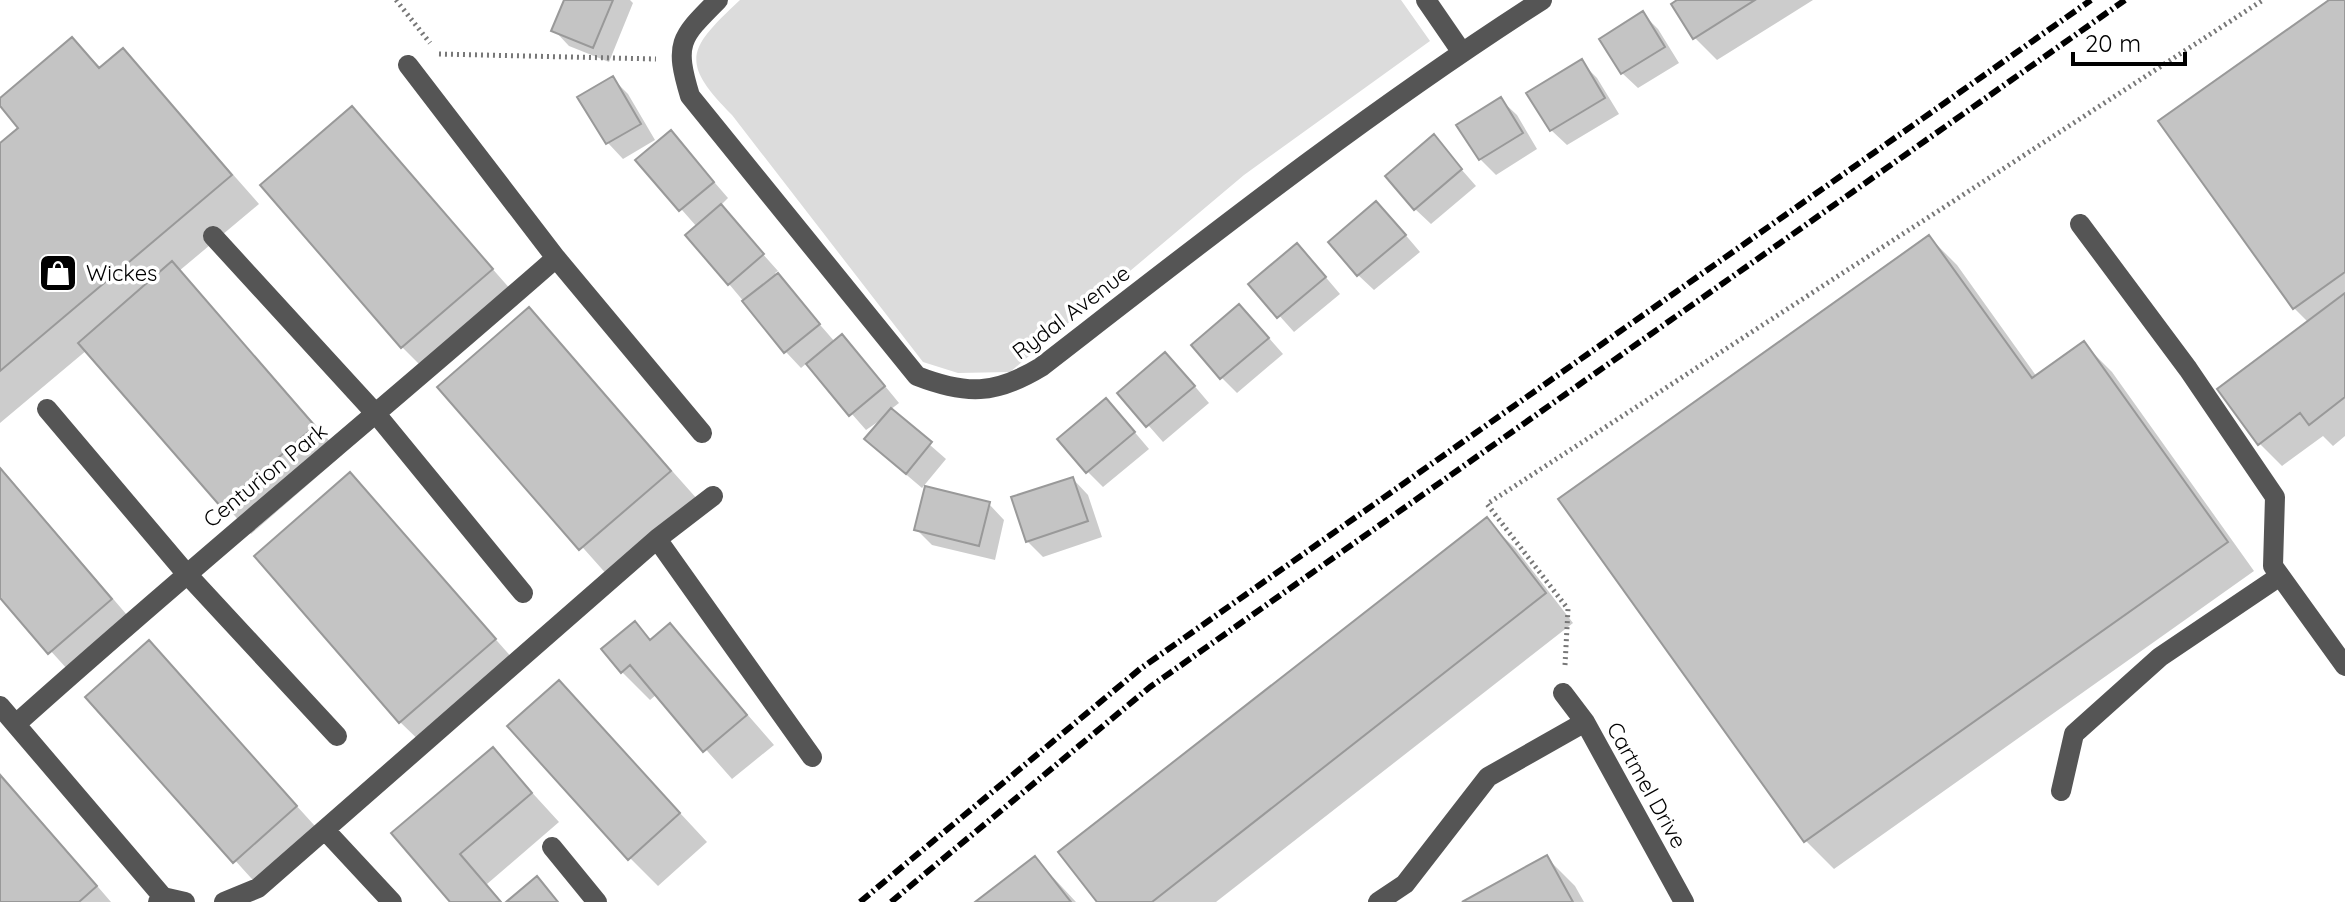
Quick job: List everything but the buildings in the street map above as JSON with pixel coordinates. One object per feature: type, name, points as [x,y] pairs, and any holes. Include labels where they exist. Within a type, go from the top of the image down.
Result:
[{"type":"street","points":[[679,59],[691,27],[718,0]]},
{"type":"street","points":[[1426,0],[1461,51]]},
{"type":"street","name":"Rydal Avenue","points":[[679,59],[690,96],[917,376],[950,389],[985,390],[1012,385],[1041,367],[1268,191],[1461,51],[1542,0]]},
{"type":"street","points":[[408,65],[556,258],[702,433]]},
{"type":"street","points":[[2080,224],[2188,369],[2275,497],[2276,571],[2345,666]]},
{"type":"street","points":[[213,236],[377,415],[523,593]]},
{"type":"street","name":"Centurion Park","points":[[16,724],[185,572],[377,415],[556,258]]},
{"type":"street","points":[[47,409],[185,572],[337,736]]},
{"type":"street","points":[[224,902],[258,888],[657,539],[713,496]]},
{"type":"street","points":[[657,539],[812,757]]},
{"type":"street","points":[[2061,791],[2074,734],[2160,657],[2276,571]]},
{"type":"street","name":"Cartmel Drive","points":[[1563,693],[1585,722],[1684,902]]},
{"type":"street","points":[[0,706],[160,900],[185,902]]},
{"type":"street","points":[[1378,902],[1405,884],[1432,834],[1488,777],[1585,722]]},
{"type":"street","points":[[325,830],[392,902]]},
{"type":"street","points":[[552,847],[597,902]]},
{"type":"path","points":[[396,0],[440,56],[679,59]]},
{"type":"path","points":[[1563,693],[1568,609],[1487,504],[2263,0]]},
{"type":"shaded area","points":[[740,0],[1401,0],[1430,41],[1244,175],[1010,372],[958,373],[923,362],[703,81],[697,68],[701,43]]},
{"type":"railway","points":[[860,902],[1140,669],[2091,0]]},
{"type":"railway","points":[[891,902],[1150,687],[2125,0]]},
{"type":"place","name":"Wickes","points":[[58,273]]}]
